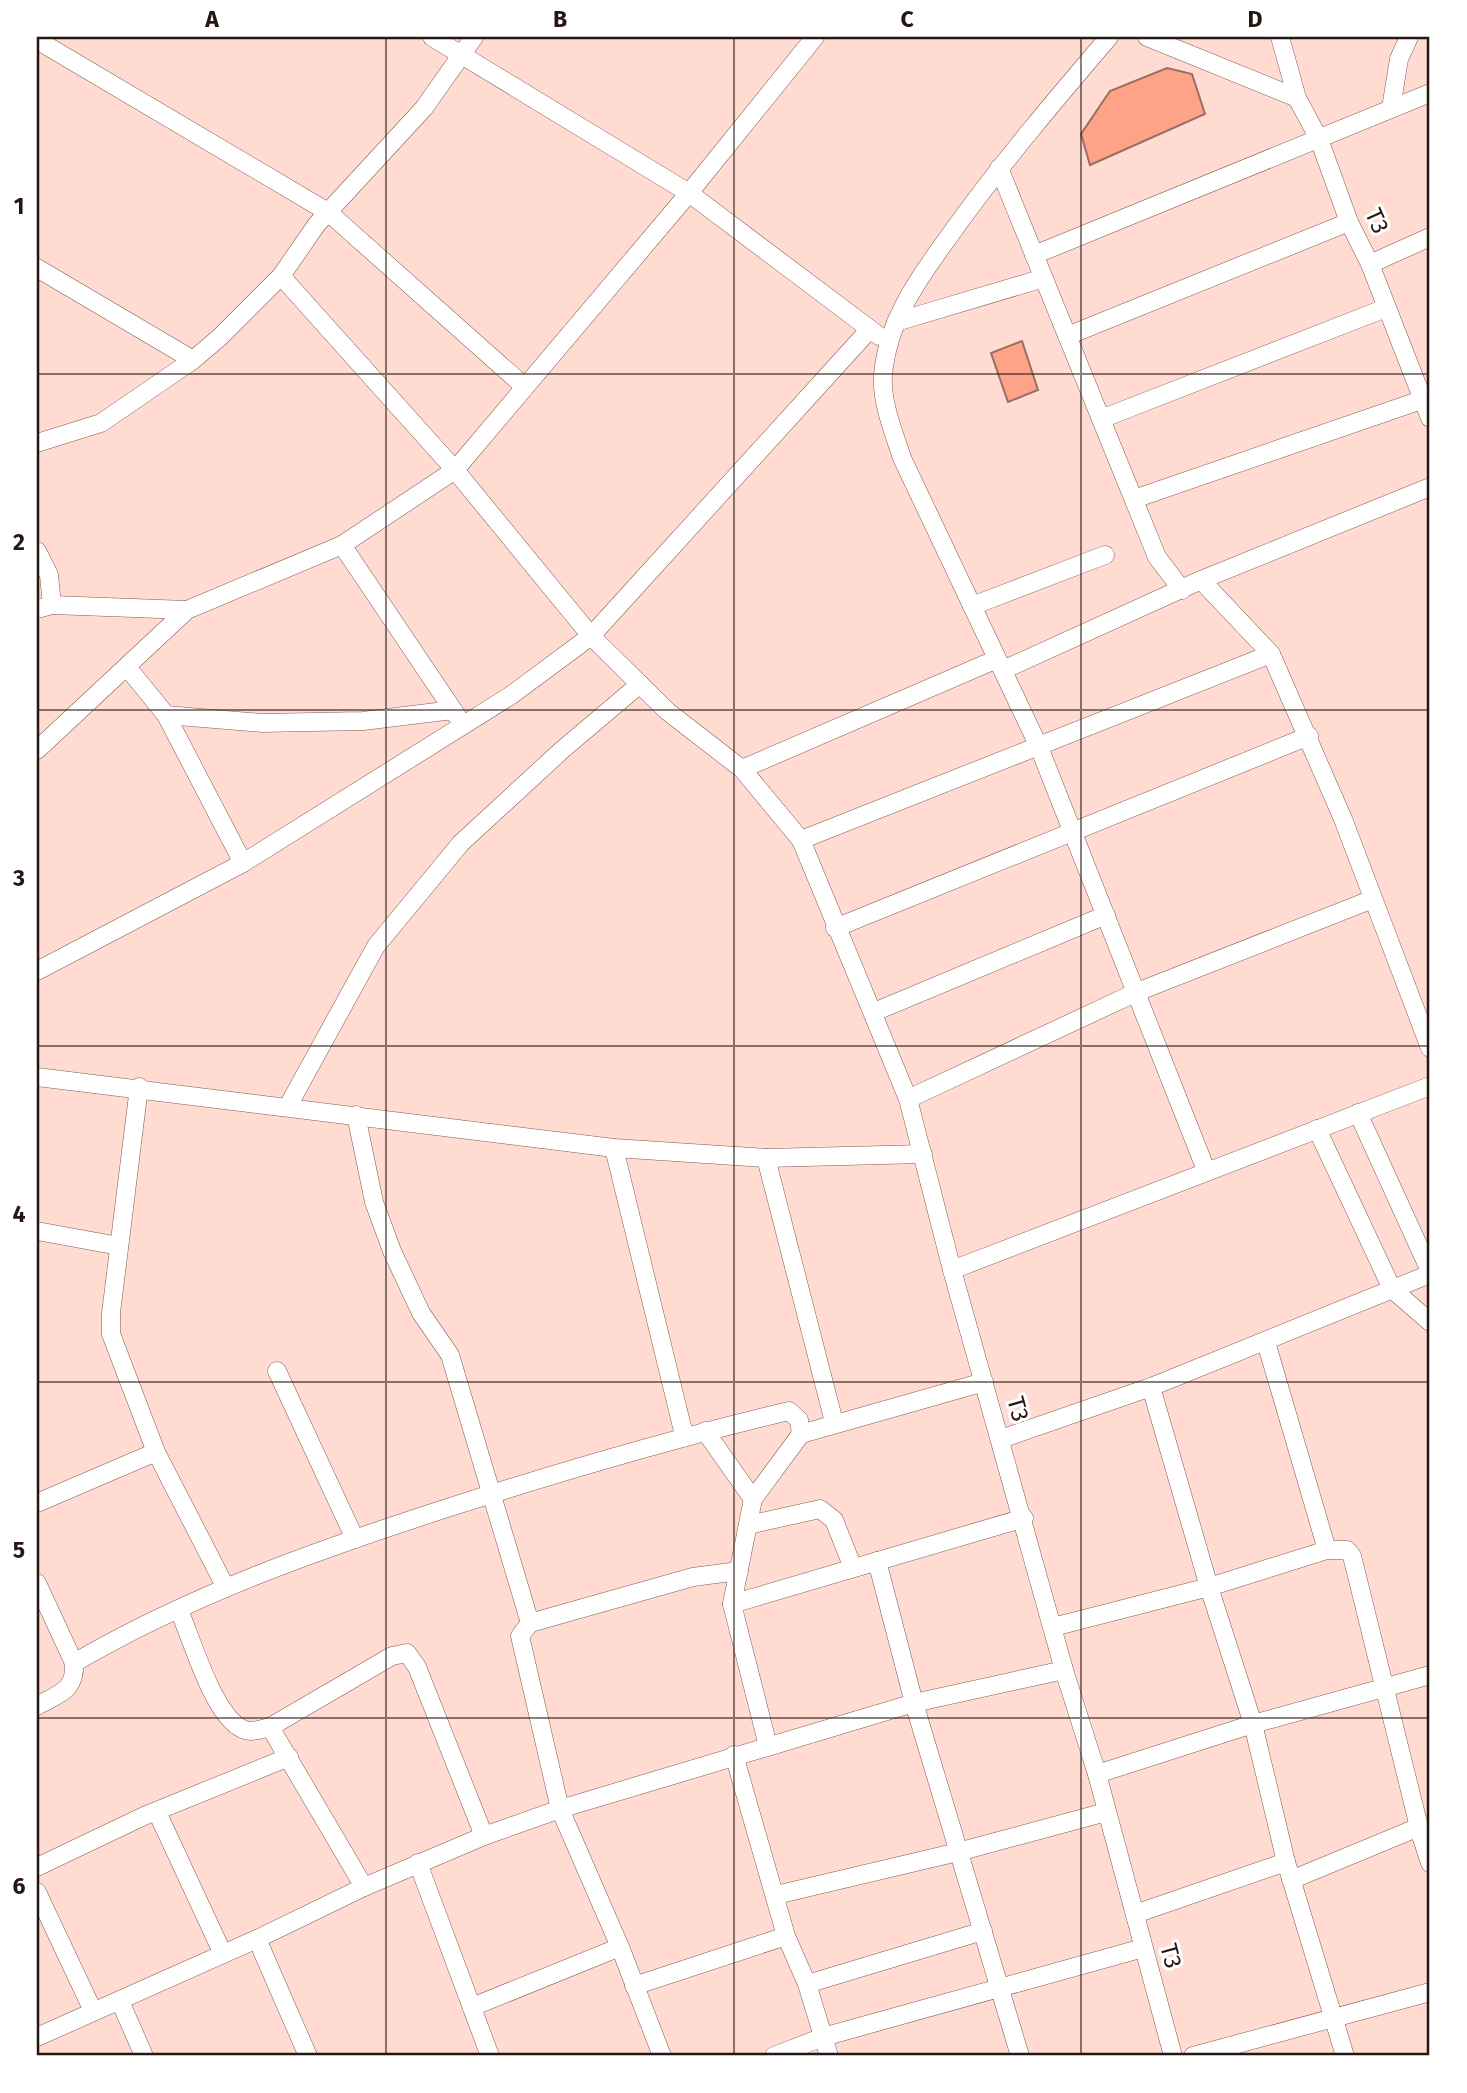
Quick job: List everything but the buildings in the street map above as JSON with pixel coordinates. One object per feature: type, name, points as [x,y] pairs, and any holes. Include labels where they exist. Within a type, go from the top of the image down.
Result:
[{"type":"street","points":[[432,37],[463,53],[689,193],[888,342]]},
{"type":"street","points":[[37,443],[101,423],[194,360],[281,276],[328,212],[424,108],[474,37]]},
{"type":"street","points":[[37,750],[187,610],[342,545],[455,470],[689,193],[815,37]]},
{"type":"street","points":[[1109,37],[999,168],[923,273],[888,342],[882,378],[888,413],[902,458],[1039,747],[1206,1170]]},
{"type":"street","points":[[1147,37],[1297,99]]},
{"type":"street","points":[[1391,108],[1399,59],[1409,37]]},
{"type":"street","points":[[37,40],[328,212],[525,387]]},
{"type":"street","name":"T3","points":[[1280,40],[1297,99],[1319,139],[1349,222],[1370,264],[1386,308],[1427,399],[1430,418]]},
{"type":"street","points":[[1034,255],[1430,93]]},
{"type":"street","points":[[999,168],[1157,557],[1182,590]]},
{"type":"street","points":[[1067,336],[1349,222]]},
{"type":"street","points":[[1370,264],[1430,237]]},
{"type":"street","points":[[37,268],[194,360]]},
{"type":"street","name":"T3","points":[[281,276],[455,470],[591,636],[667,711],[742,769],[801,840],[835,928],[874,1012],[908,1099],[952,1270],[1097,1774],[1173,2056]]},
{"type":"street","points":[[896,322],[1044,278]]},
{"type":"street","points":[[1101,419],[1386,308]]},
{"type":"street","points":[[37,971],[243,863],[464,725],[591,636],[870,329]]},
{"type":"street","points":[[1134,499],[1427,399]]},
{"type":"street","points":[[742,769],[1430,487]]},
{"type":"street","points":[[342,545],[464,725]]},
{"type":"street","points":[[37,551],[49,575],[44,607],[187,610]]},
{"type":"street","points":[[972,606],[1104,555]]},
{"type":"street","points":[[1201,580],[1271,654],[1309,736],[1430,1048]]},
{"type":"street","points":[[801,840],[1271,654]]},
{"type":"street","points":[[127,667],[166,715],[243,863]]},
{"type":"street","points":[[288,1106],[376,946],[461,843],[562,750],[640,684]]},
{"type":"street","points":[[166,715],[194,715],[262,723],[363,721],[453,710]]},
{"type":"street","points":[[835,928],[1309,736]]},
{"type":"street","points":[[908,1099],[1137,992],[1374,899]]},
{"type":"street","points":[[874,1012],[1106,915]]},
{"type":"street","points":[[37,1077],[139,1087],[614,1148],[766,1158],[923,1154]]},
{"type":"street","points":[[952,1270],[1430,1086]]},
{"type":"street","points":[[139,1087],[111,1334],[156,1452],[226,1588]]},
{"type":"street","points":[[1001,1439],[1151,1387],[1266,1342],[1430,1272],[1358,1113]]},
{"type":"street","points":[[356,1115],[374,1202],[391,1251],[421,1313],[450,1355],[530,1622]]},
{"type":"street","points":[[1317,1129],[1392,1289],[1430,1323]]},
{"type":"street","points":[[614,1148],[684,1435]]},
{"type":"street","points":[[766,1158],[834,1422]]},
{"type":"street","points":[[37,1231],[119,1245]]},
{"type":"street","points":[[1430,1303],[1430,1323]]},
{"type":"street","points":[[1266,1342],[1326,1550]]},
{"type":"street","points":[[277,1371],[355,1539]]},
{"type":"street","points":[[768,1746],[732,1604],[753,1500],[801,1434],[834,1422],[985,1382]]},
{"type":"street","points":[[1151,1387],[1209,1587],[1253,1724],[1286,1862],[1345,2056]]},
{"type":"street","points":[[74,1664],[226,1588],[355,1539],[492,1493],[684,1435],[789,1411],[799,1420],[801,1434]]},
{"type":"street","points":[[705,1431],[753,1500]]},
{"type":"street","points":[[37,1503],[156,1452]]},
{"type":"street","points":[[748,1525],[820,1509],[834,1520],[853,1568]]},
{"type":"street","points":[[732,1604],[1024,1518]]},
{"type":"street","points":[[1054,1626],[1209,1587],[1340,1548],[1352,1556],[1430,1863]]},
{"type":"street","points":[[877,1561],[914,1703],[1020,2056]]},
{"type":"street","points":[[662,2056],[620,1947],[560,1809],[520,1636],[530,1622],[693,1577],[739,1571]]},
{"type":"street","points":[[37,1583],[74,1664],[75,1677],[70,1688],[37,1706]]},
{"type":"street","points":[[179,1610],[225,1714],[239,1728],[254,1732],[270,1727],[392,1656],[407,1653],[417,1667],[484,1836]]},
{"type":"street","points":[[37,2038],[257,1939],[364,1886],[484,1836],[560,1809],[734,1755],[914,1703],[1065,1670]]},
{"type":"street","points":[[1097,1774],[1253,1724],[1386,1685],[1430,1675]]},
{"type":"street","points":[[270,1727],[364,1886]]},
{"type":"street","points":[[734,1755],[786,1936],[807,1984],[829,2056]]},
{"type":"street","points":[[37,1867],[289,1757]]},
{"type":"street","points":[[158,1812],[223,1954]]},
{"type":"street","points":[[776,1895],[958,1852],[1106,1812]]},
{"type":"street","points":[[1291,1880],[1423,1831]]},
{"type":"street","points":[[1135,1914],[1286,1862]]},
{"type":"street","points":[[418,1864],[472,2007],[485,2055]]},
{"type":"street","points":[[37,1892],[93,2011]]},
{"type":"street","points":[[807,1984],[983,1931]]},
{"type":"street","points":[[634,1986],[786,1936]]},
{"type":"street","points":[[257,1939],[308,2056]]},
{"type":"street","points":[[472,2007],[620,1947]]},
{"type":"street","points":[[774,2056],[823,2037],[1143,1948]]},
{"type":"street","points":[[1193,2056],[1430,1992]]},
{"type":"street","points":[[120,2001],[144,2056]]}]
